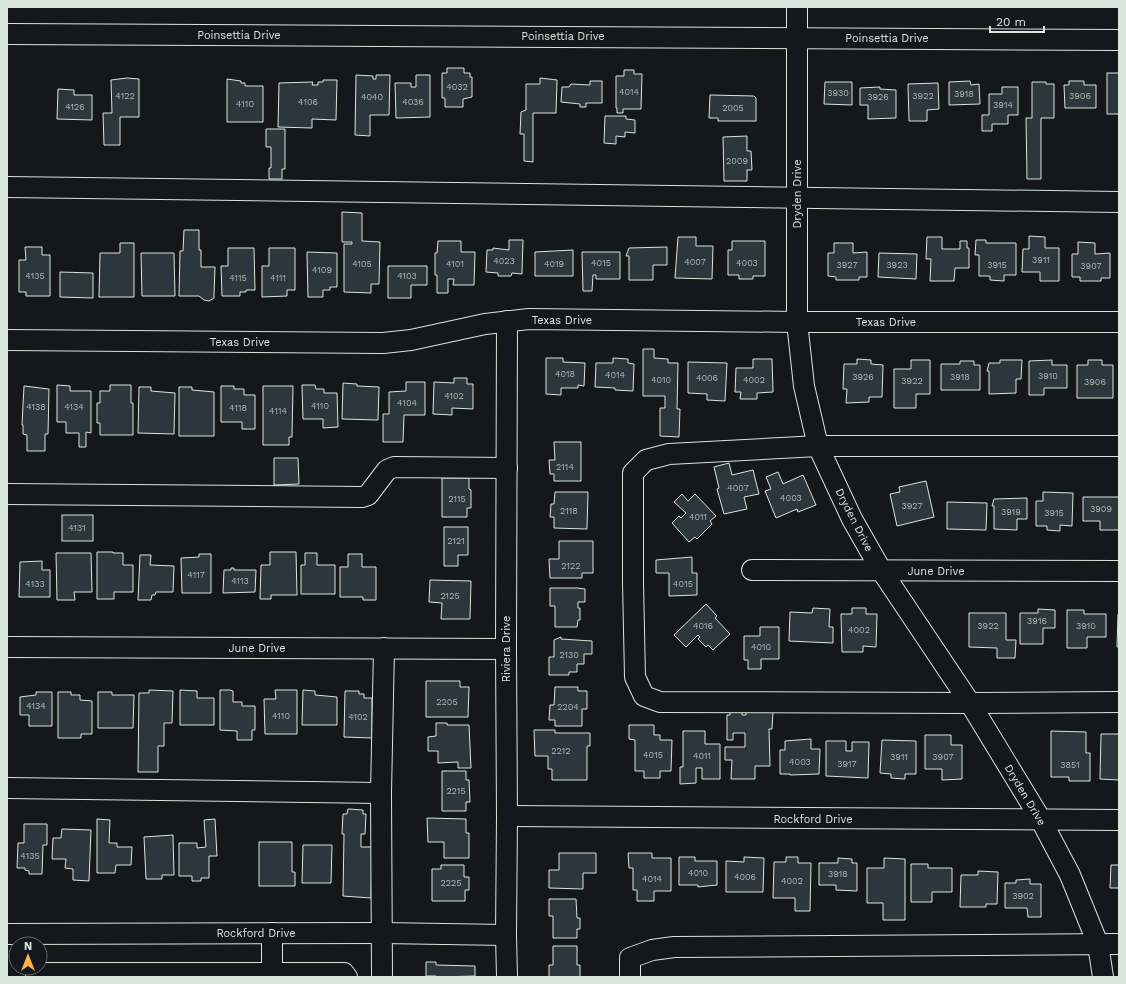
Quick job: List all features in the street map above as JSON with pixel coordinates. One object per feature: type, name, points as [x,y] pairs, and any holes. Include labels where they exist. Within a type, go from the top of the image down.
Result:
[{"type":"street","name":"Dryden Drive","points":[[797,7],[797,322],[804,386],[818,446],[852,519],[881,570],[970,703],[1041,820],[1070,876],[1098,944],[1103,977]]},
{"type":"street","name":"Poinsettia Drive","points":[[7,34],[1119,40]]},
{"type":"street","points":[[7,187],[1119,202]]},
{"type":"street","name":"Texas Drive","points":[[7,340],[383,343],[411,340],[485,324],[529,319],[797,322],[1119,322]]},
{"type":"street","name":"Riviera Drive","points":[[507,321],[507,977]]},
{"type":"street","points":[[1119,446],[818,446],[668,454],[646,460],[633,473],[635,677],[644,696],[660,702],[1119,702]]},
{"type":"street","points":[[7,494],[362,497],[368,495],[387,470],[394,467],[507,468]]},
{"type":"street","name":"June Drive","points":[[752,570],[1119,571]]},
{"type":"street","name":"June Drive","points":[[7,647],[506,649]]},
{"type":"street","points":[[382,977],[381,794],[384,648]]},
{"type":"street","points":[[7,788],[381,794]]},
{"type":"street","name":"Rockford Drive","points":[[507,816],[1119,820]]},
{"type":"street","points":[[272,933],[272,973]]},
{"type":"street","name":"Rockford Drive","points":[[7,934],[382,933],[506,935]]},
{"type":"street","points":[[630,977],[630,958],[652,950],[674,947],[1119,944]]},
{"type":"street","points":[[36,977],[36,973],[178,975],[272,973],[344,974],[347,977]]},
{"type":"building","points":[[447,68],[464,68],[464,73],[470,73],[470,77],[472,77],[472,97],[463,99],[463,107],[445,107],[445,98],[442,98],[442,73],[447,73]]},
{"type":"building","points":[[624,70],[634,70],[634,74],[642,74],[641,109],[623,109],[623,113],[617,113],[616,76],[624,76]]},
{"type":"building","points":[[1107,73],[1119,73],[1119,114],[1107,114]]},
{"type":"building","points":[[356,75],[373,76],[373,79],[376,79],[376,75],[390,75],[389,115],[370,115],[370,136],[355,135]]},
{"type":"building","points":[[416,75],[430,75],[430,117],[396,118],[395,83],[411,83],[411,87],[416,87]]},
{"type":"building","points":[[127,78],[139,79],[139,117],[120,117],[120,145],[104,145],[103,113],[112,113],[111,80]]},
{"type":"building","points":[[540,78],[557,80],[556,113],[533,113],[533,162],[524,161],[524,134],[520,134],[521,112],[526,110],[526,84],[540,84]]},
{"type":"building","points":[[227,79],[241,81],[241,83],[245,83],[245,86],[263,86],[263,122],[227,122]]},
{"type":"building","points":[[323,80],[337,80],[336,120],[312,119],[312,128],[278,127],[279,83],[313,82],[312,85],[318,85],[318,82],[323,82]]},
{"type":"building","points":[[590,81],[602,81],[602,103],[586,103],[586,107],[580,107],[580,104],[561,102],[562,87],[569,87],[571,84],[590,85]]},
{"type":"building","points":[[970,81],[971,85],[979,84],[980,104],[949,105],[949,82]]},
{"type":"building","points":[[1069,81],[1084,81],[1084,85],[1096,85],[1096,108],[1065,108],[1064,85],[1069,85]]},
{"type":"building","points":[[825,82],[852,82],[852,105],[824,104]]},
{"type":"building","points":[[1032,82],[1046,82],[1046,84],[1054,84],[1054,118],[1041,118],[1041,179],[1027,179],[1026,118],[1032,118]]},
{"type":"building","points":[[938,83],[939,109],[927,110],[927,121],[909,121],[908,84]]},
{"type":"building","points":[[880,87],[880,89],[896,90],[896,118],[868,119],[868,105],[860,105],[860,88]]},
{"type":"building","points":[[1002,87],[1018,87],[1018,115],[1008,115],[1008,124],[992,124],[992,131],[982,131],[982,115],[989,115],[989,94],[1002,94]]},
{"type":"building","points":[[58,89],[74,90],[74,95],[92,95],[92,120],[57,119]]},
{"type":"building","points":[[710,95],[754,96],[756,98],[756,121],[718,121],[718,118],[709,118]]},
{"type":"building","points":[[605,116],[626,116],[626,119],[635,120],[635,133],[625,132],[625,137],[616,136],[616,144],[604,143]]},
{"type":"building","points":[[266,129],[285,129],[285,169],[282,169],[282,179],[269,179],[269,168],[271,168],[271,147],[266,147]]},
{"type":"building","points":[[747,136],[747,151],[751,151],[752,170],[747,170],[747,181],[724,181],[723,137]]},
{"type":"building","points":[[342,212],[362,213],[362,241],[380,242],[379,284],[371,284],[371,293],[344,292],[344,244],[352,244],[352,242],[342,242]]},
{"type":"building","points":[[184,230],[199,230],[201,267],[215,267],[214,298],[209,301],[204,300],[199,296],[179,296],[180,251],[183,251]]},
{"type":"building","points":[[1029,236],[1045,237],[1045,248],[1059,248],[1059,281],[1040,281],[1040,272],[1022,272],[1023,249],[1029,249]]},
{"type":"building","points":[[678,237],[696,237],[696,246],[713,246],[712,279],[675,278]]},
{"type":"building","points":[[927,237],[942,237],[942,249],[960,249],[960,241],[967,241],[967,248],[969,248],[969,268],[955,268],[954,281],[930,281],[931,259],[926,259]]},
{"type":"building","points":[[509,240],[523,240],[522,274],[512,273],[511,276],[498,276],[498,273],[486,272],[487,250],[493,250],[493,248],[509,250]]},
{"type":"building","points":[[976,240],[986,240],[986,243],[1016,243],[1016,275],[1004,275],[1004,281],[990,280],[990,276],[979,276],[979,255],[975,255]]},
{"type":"building","points":[[438,241],[461,241],[461,252],[475,252],[474,285],[453,285],[454,279],[448,279],[448,293],[437,293],[435,253],[437,253]]},
{"type":"building","points":[[732,241],[765,241],[765,276],[753,276],[753,279],[739,279],[739,275],[728,275],[728,250],[732,250]]},
{"type":"building","points":[[1078,242],[1095,243],[1095,254],[1110,253],[1110,278],[1101,278],[1101,281],[1080,281],[1080,277],[1072,277],[1072,254],[1078,254]]},
{"type":"building","points":[[120,243],[134,243],[134,297],[99,297],[100,253],[120,253]]},
{"type":"building","points":[[834,243],[853,243],[853,253],[867,252],[867,277],[859,277],[859,280],[836,280],[836,277],[828,276],[828,253],[834,253]]},
{"type":"building","points":[[25,247],[42,247],[42,255],[50,255],[50,296],[26,296],[26,292],[19,292],[19,260],[26,260]]},
{"type":"building","points":[[667,247],[667,265],[653,265],[653,280],[629,280],[629,256],[626,256],[629,248]]},
{"type":"building","points":[[228,248],[254,248],[255,290],[240,292],[240,296],[222,296],[221,266],[228,266]]},
{"type":"building","points":[[269,248],[295,248],[295,290],[287,290],[287,296],[262,297],[262,266],[269,266]]},
{"type":"building","points":[[573,250],[573,276],[535,276],[535,252]]},
{"type":"building","points":[[307,252],[337,253],[337,287],[330,287],[330,290],[323,290],[323,297],[308,297]]},
{"type":"building","points":[[582,252],[620,252],[620,279],[596,279],[596,275],[593,275],[592,291],[583,291]]},
{"type":"building","points":[[141,253],[174,253],[175,296],[142,296]]},
{"type":"building","points":[[879,253],[917,254],[916,279],[878,277]]},
{"type":"building","points":[[388,266],[427,266],[427,285],[411,285],[411,298],[388,298]]},
{"type":"building","points":[[60,272],[93,273],[93,298],[60,297]]},
{"type":"building","points":[[643,349],[654,349],[654,358],[668,359],[668,363],[678,363],[677,409],[680,409],[679,437],[660,436],[660,408],[665,408],[665,396],[643,396]]},
{"type":"building","points":[[546,358],[563,358],[563,362],[585,363],[584,386],[578,385],[578,388],[561,388],[561,395],[546,394]]},
{"type":"building","points":[[613,358],[628,359],[628,363],[634,364],[633,391],[595,387],[596,363],[613,363]]},
{"type":"building","points":[[753,359],[772,359],[773,392],[757,393],[757,399],[740,399],[741,392],[735,392],[736,368],[753,368]]},
{"type":"building","points":[[857,359],[871,360],[871,364],[883,365],[882,397],[869,397],[869,402],[846,403],[847,389],[843,389],[844,364],[857,364]]},
{"type":"building","points":[[911,360],[930,360],[930,394],[916,394],[916,408],[894,408],[894,369],[911,369]]},
{"type":"building","points":[[1000,360],[1022,360],[1021,379],[1016,379],[1016,393],[989,394],[989,371],[987,371],[989,363],[1000,363]]},
{"type":"building","points":[[1052,360],[1052,365],[1067,365],[1067,388],[1044,388],[1044,395],[1029,395],[1029,361]]},
{"type":"building","points":[[1088,360],[1102,360],[1102,365],[1113,365],[1113,398],[1077,398],[1077,365],[1088,365]]},
{"type":"building","points":[[960,361],[974,361],[974,365],[980,365],[980,390],[941,390],[941,364],[960,364]]},
{"type":"building","points":[[688,362],[727,363],[725,401],[707,400],[707,394],[688,393]]},
{"type":"building","points":[[454,378],[467,378],[467,384],[473,384],[473,409],[452,408],[452,415],[433,414],[434,382],[454,383]]},
{"type":"building","points":[[406,382],[425,382],[425,415],[404,415],[403,442],[383,442],[383,414],[389,414],[389,392],[406,391]]},
{"type":"building","points":[[343,383],[357,384],[357,386],[379,387],[378,420],[342,419]]},
{"type":"building","points":[[57,385],[70,386],[70,391],[91,391],[91,433],[86,432],[86,447],[79,447],[79,433],[66,433],[66,422],[57,422]]},
{"type":"building","points":[[110,385],[131,385],[131,403],[133,403],[133,435],[100,435],[100,423],[97,423],[97,403],[100,403],[100,391],[110,391]]},
{"type":"building","points":[[302,385],[315,385],[316,389],[324,389],[324,393],[337,393],[338,427],[323,428],[323,419],[303,419]]},
{"type":"building","points":[[24,386],[49,389],[48,434],[45,434],[45,451],[27,451],[27,435],[23,434],[22,425]]},
{"type":"building","points":[[221,386],[234,386],[234,389],[244,389],[244,395],[255,395],[255,429],[242,429],[242,422],[221,422]]},
{"type":"building","points":[[263,386],[293,386],[292,437],[289,437],[289,445],[263,445]]},
{"type":"building","points":[[139,387],[151,387],[151,391],[175,393],[174,434],[138,433]]},
{"type":"building","points":[[179,387],[192,387],[192,390],[214,392],[214,436],[179,436]]},
{"type":"building","points":[[554,442],[581,442],[581,481],[554,481],[554,474],[550,474],[549,460],[555,460]]},
{"type":"building","points":[[274,458],[298,458],[299,484],[274,485]]},
{"type":"building","points":[[729,463],[732,475],[753,470],[759,494],[744,497],[747,509],[724,514],[717,489],[719,488],[714,467]]},
{"type":"building","points":[[778,472],[783,484],[803,475],[816,505],[798,512],[797,509],[776,518],[765,491],[771,489],[766,477]]},
{"type":"building","points":[[442,478],[469,478],[471,508],[467,508],[467,517],[442,517]]},
{"type":"building","points":[[926,481],[934,517],[897,526],[890,494],[900,492],[899,487]]},
{"type":"building","points":[[555,492],[588,492],[587,529],[554,528],[554,517],[550,517],[551,504],[554,504]]},
{"type":"building","points":[[1043,492],[1073,493],[1072,526],[1060,525],[1060,531],[1047,530],[1047,526],[1036,526],[1036,501],[1043,501]]},
{"type":"building","points":[[682,494],[688,501],[695,494],[716,516],[710,521],[712,524],[697,539],[695,537],[689,542],[672,523],[679,516],[681,518],[686,513],[674,502]]},
{"type":"building","points":[[1083,497],[1119,497],[1119,530],[1100,530],[1100,521],[1083,521]]},
{"type":"building","points":[[1027,498],[1027,519],[1017,519],[1017,530],[994,529],[994,506],[992,506],[994,499]]},
{"type":"building","points":[[947,502],[987,503],[986,530],[947,529]]},
{"type":"building","points":[[62,515],[93,515],[93,541],[62,541]]},
{"type":"building","points":[[444,527],[468,527],[468,555],[458,555],[458,566],[444,566]]},
{"type":"building","points":[[559,541],[593,541],[593,573],[582,573],[582,578],[550,578],[549,559],[559,559]]},
{"type":"building","points":[[97,552],[123,553],[123,565],[133,565],[133,592],[114,592],[114,599],[97,599]]},
{"type":"building","points":[[270,552],[296,552],[297,595],[271,595],[271,599],[260,599],[261,565],[270,565]]},
{"type":"building","points":[[56,553],[91,553],[92,592],[74,592],[75,600],[57,600]]},
{"type":"building","points":[[305,553],[317,553],[317,565],[335,565],[335,594],[301,594],[301,565],[305,565]]},
{"type":"building","points":[[199,554],[211,554],[211,593],[182,593],[181,558],[199,557]]},
{"type":"building","points":[[348,554],[362,554],[362,567],[376,567],[376,600],[363,600],[363,597],[340,597],[340,567],[348,567]]},
{"type":"building","points":[[140,555],[151,555],[150,565],[174,566],[173,592],[156,592],[155,595],[152,595],[151,600],[138,600]]},
{"type":"building","points":[[692,557],[692,573],[697,573],[697,595],[669,596],[669,573],[656,573],[656,560]]},
{"type":"building","points":[[42,561],[42,570],[50,570],[50,597],[19,597],[20,562]]},
{"type":"building","points":[[231,568],[234,568],[234,570],[256,570],[255,592],[223,593],[224,570],[231,570]]},
{"type":"building","points":[[430,580],[471,581],[470,619],[441,619],[442,603],[429,602]]},
{"type":"building","points":[[550,588],[585,589],[585,602],[578,602],[578,608],[580,608],[580,620],[578,620],[577,627],[555,627],[555,606],[550,606]]},
{"type":"building","points":[[706,604],[717,616],[715,618],[730,634],[713,650],[708,645],[706,647],[698,639],[700,637],[698,635],[686,647],[674,635]]},
{"type":"building","points":[[813,608],[830,609],[829,627],[833,627],[833,643],[789,641],[790,612],[812,613]]},
{"type":"building","points":[[852,608],[866,608],[866,614],[877,614],[876,647],[863,646],[863,652],[842,652],[841,614],[852,614]]},
{"type":"building","points":[[1038,609],[1055,610],[1055,628],[1043,628],[1043,644],[1020,644],[1020,613],[1038,613]]},
{"type":"building","points":[[1067,610],[1084,610],[1084,614],[1106,614],[1106,637],[1087,637],[1087,648],[1067,648]]},
{"type":"building","points":[[969,613],[1006,613],[1006,640],[1016,640],[1015,658],[997,658],[997,648],[969,647]]},
{"type":"building","points":[[1118,614],[1119,647],[1117,647]]},
{"type":"building","points":[[760,627],[779,627],[779,659],[761,659],[761,669],[748,669],[748,660],[744,660],[744,636],[760,636]]},
{"type":"building","points":[[561,637],[561,639],[592,641],[592,654],[584,654],[584,664],[577,664],[577,672],[569,672],[569,675],[549,675],[549,657],[554,657],[554,640]]},
{"type":"building","points":[[426,681],[460,681],[460,687],[469,687],[468,717],[426,717]]},
{"type":"building","points":[[555,687],[578,687],[578,691],[587,691],[587,709],[582,709],[582,726],[555,726],[555,720],[549,720],[550,705],[554,705]]},
{"type":"building","points":[[149,690],[173,691],[172,723],[164,723],[164,746],[158,746],[158,772],[138,772],[139,693],[149,693]]},
{"type":"building","points":[[180,690],[197,691],[197,698],[214,698],[214,725],[180,725]]},
{"type":"building","points":[[220,690],[233,691],[233,702],[242,702],[242,706],[255,706],[255,730],[252,730],[252,740],[237,740],[237,731],[220,730]]},
{"type":"building","points":[[275,690],[297,690],[297,734],[265,734],[264,699],[276,699]]},
{"type":"building","points":[[303,690],[315,691],[315,695],[337,697],[337,725],[302,725]]},
{"type":"building","points":[[345,691],[359,691],[359,694],[364,694],[364,698],[372,698],[372,738],[344,737]]},
{"type":"building","points":[[36,692],[52,692],[52,726],[29,726],[29,715],[20,715],[20,697],[36,695]]},
{"type":"building","points":[[58,692],[71,692],[71,695],[80,695],[80,700],[92,701],[92,734],[81,734],[81,738],[58,738]]},
{"type":"building","points":[[98,692],[112,692],[112,695],[134,695],[133,728],[98,728]]},
{"type":"building","points":[[730,704],[742,704],[742,715],[746,715],[746,712],[773,712],[772,729],[769,729],[770,766],[755,766],[755,779],[731,779],[732,760],[725,760],[725,747],[745,747],[745,733],[733,733],[733,740],[727,740],[727,715],[730,715]]},
{"type":"building","points":[[436,723],[447,723],[447,725],[469,725],[471,768],[458,768],[458,762],[438,763],[438,751],[428,751],[428,737],[436,736]]},
{"type":"building","points":[[629,725],[654,725],[654,735],[660,735],[660,740],[672,740],[671,771],[660,771],[660,778],[644,778],[644,771],[635,771],[635,740],[629,739]]},
{"type":"building","points":[[534,730],[555,730],[555,733],[590,733],[590,746],[587,746],[587,780],[552,780],[552,769],[548,769],[548,756],[535,756]]},
{"type":"building","points":[[683,731],[705,731],[705,744],[720,744],[720,779],[702,779],[702,768],[696,768],[696,783],[680,784],[680,767],[683,767]]},
{"type":"building","points":[[1051,731],[1086,732],[1086,753],[1090,753],[1090,781],[1069,781],[1069,777],[1051,777]]},
{"type":"building","points":[[1101,734],[1119,734],[1119,780],[1100,779]]},
{"type":"building","points":[[925,735],[951,735],[951,745],[962,745],[962,779],[942,780],[942,769],[925,769]]},
{"type":"building","points":[[811,739],[811,749],[820,749],[819,774],[780,774],[780,750],[785,750],[785,741]]},
{"type":"building","points":[[882,740],[916,741],[916,774],[905,774],[905,779],[891,778],[891,774],[880,773]]},
{"type":"building","points":[[826,741],[846,741],[846,751],[852,751],[852,742],[869,742],[868,778],[826,776]]},
{"type":"building","points":[[442,771],[466,771],[466,780],[469,780],[470,802],[466,802],[466,811],[442,811]]},
{"type":"building","points":[[348,809],[363,810],[363,814],[366,814],[365,834],[361,834],[361,847],[372,847],[371,898],[343,896],[343,814],[347,814]]},
{"type":"building","points":[[427,818],[466,819],[466,833],[469,833],[469,858],[444,858],[444,842],[428,842]]},
{"type":"building","points":[[97,819],[110,820],[109,843],[117,843],[117,847],[132,847],[131,865],[116,865],[115,873],[97,873]]},
{"type":"building","points":[[215,819],[217,856],[209,856],[209,878],[201,878],[201,881],[192,881],[192,876],[179,876],[179,843],[197,843],[197,848],[206,847],[204,820]]},
{"type":"building","points":[[24,824],[47,824],[47,845],[43,845],[42,874],[29,874],[29,871],[25,870],[25,868],[17,868],[18,843],[24,843]]},
{"type":"building","points":[[62,829],[91,830],[89,881],[73,880],[73,869],[65,868],[66,859],[52,859],[53,838],[61,838]]},
{"type":"building","points":[[173,835],[174,875],[162,875],[162,879],[146,879],[144,837]]},
{"type":"building","points":[[259,842],[292,842],[292,872],[295,872],[295,886],[259,886]]},
{"type":"building","points":[[303,845],[332,845],[331,883],[302,883]]},
{"type":"building","points":[[559,853],[596,853],[596,873],[583,873],[583,889],[549,888],[549,870],[559,870]]},
{"type":"building","points":[[628,853],[652,853],[652,858],[671,858],[671,891],[654,891],[654,901],[637,901],[637,890],[633,890],[633,868],[629,868]]},
{"type":"building","points":[[679,857],[695,857],[695,861],[717,861],[717,885],[698,887],[698,885],[679,885]]},
{"type":"building","points":[[744,857],[764,858],[763,892],[726,892],[726,861],[744,862]]},
{"type":"building","points":[[786,857],[798,857],[798,863],[811,863],[810,911],[795,911],[795,898],[773,898],[774,862],[786,862]]},
{"type":"building","points":[[838,858],[852,859],[852,863],[857,863],[857,891],[836,890],[836,885],[819,885],[819,863],[838,863]]},
{"type":"building","points":[[884,858],[905,859],[905,920],[883,920],[883,903],[867,903],[867,868],[884,868]]},
{"type":"building","points":[[911,864],[928,864],[928,868],[952,868],[952,892],[932,892],[932,902],[911,902]]},
{"type":"building","points":[[441,865],[464,865],[464,877],[469,877],[469,890],[465,890],[465,901],[432,901],[432,869],[441,869]]},
{"type":"building","points":[[1111,865],[1119,865],[1119,888],[1110,888]]},
{"type":"building","points":[[978,871],[998,872],[997,904],[986,904],[986,907],[960,907],[961,875],[978,875]]},
{"type":"building","points":[[1030,879],[1030,884],[1041,884],[1041,917],[1028,917],[1027,908],[1005,908],[1005,883],[1016,883],[1016,880]]},
{"type":"building","points":[[549,899],[576,899],[577,918],[580,918],[580,929],[577,929],[577,938],[553,938],[553,916],[549,916]]},
{"type":"building","points":[[553,946],[577,946],[577,965],[580,965],[580,977],[549,977],[549,965],[553,965]]},
{"type":"building","points":[[426,962],[436,962],[436,965],[475,966],[475,976],[426,976]]}]
